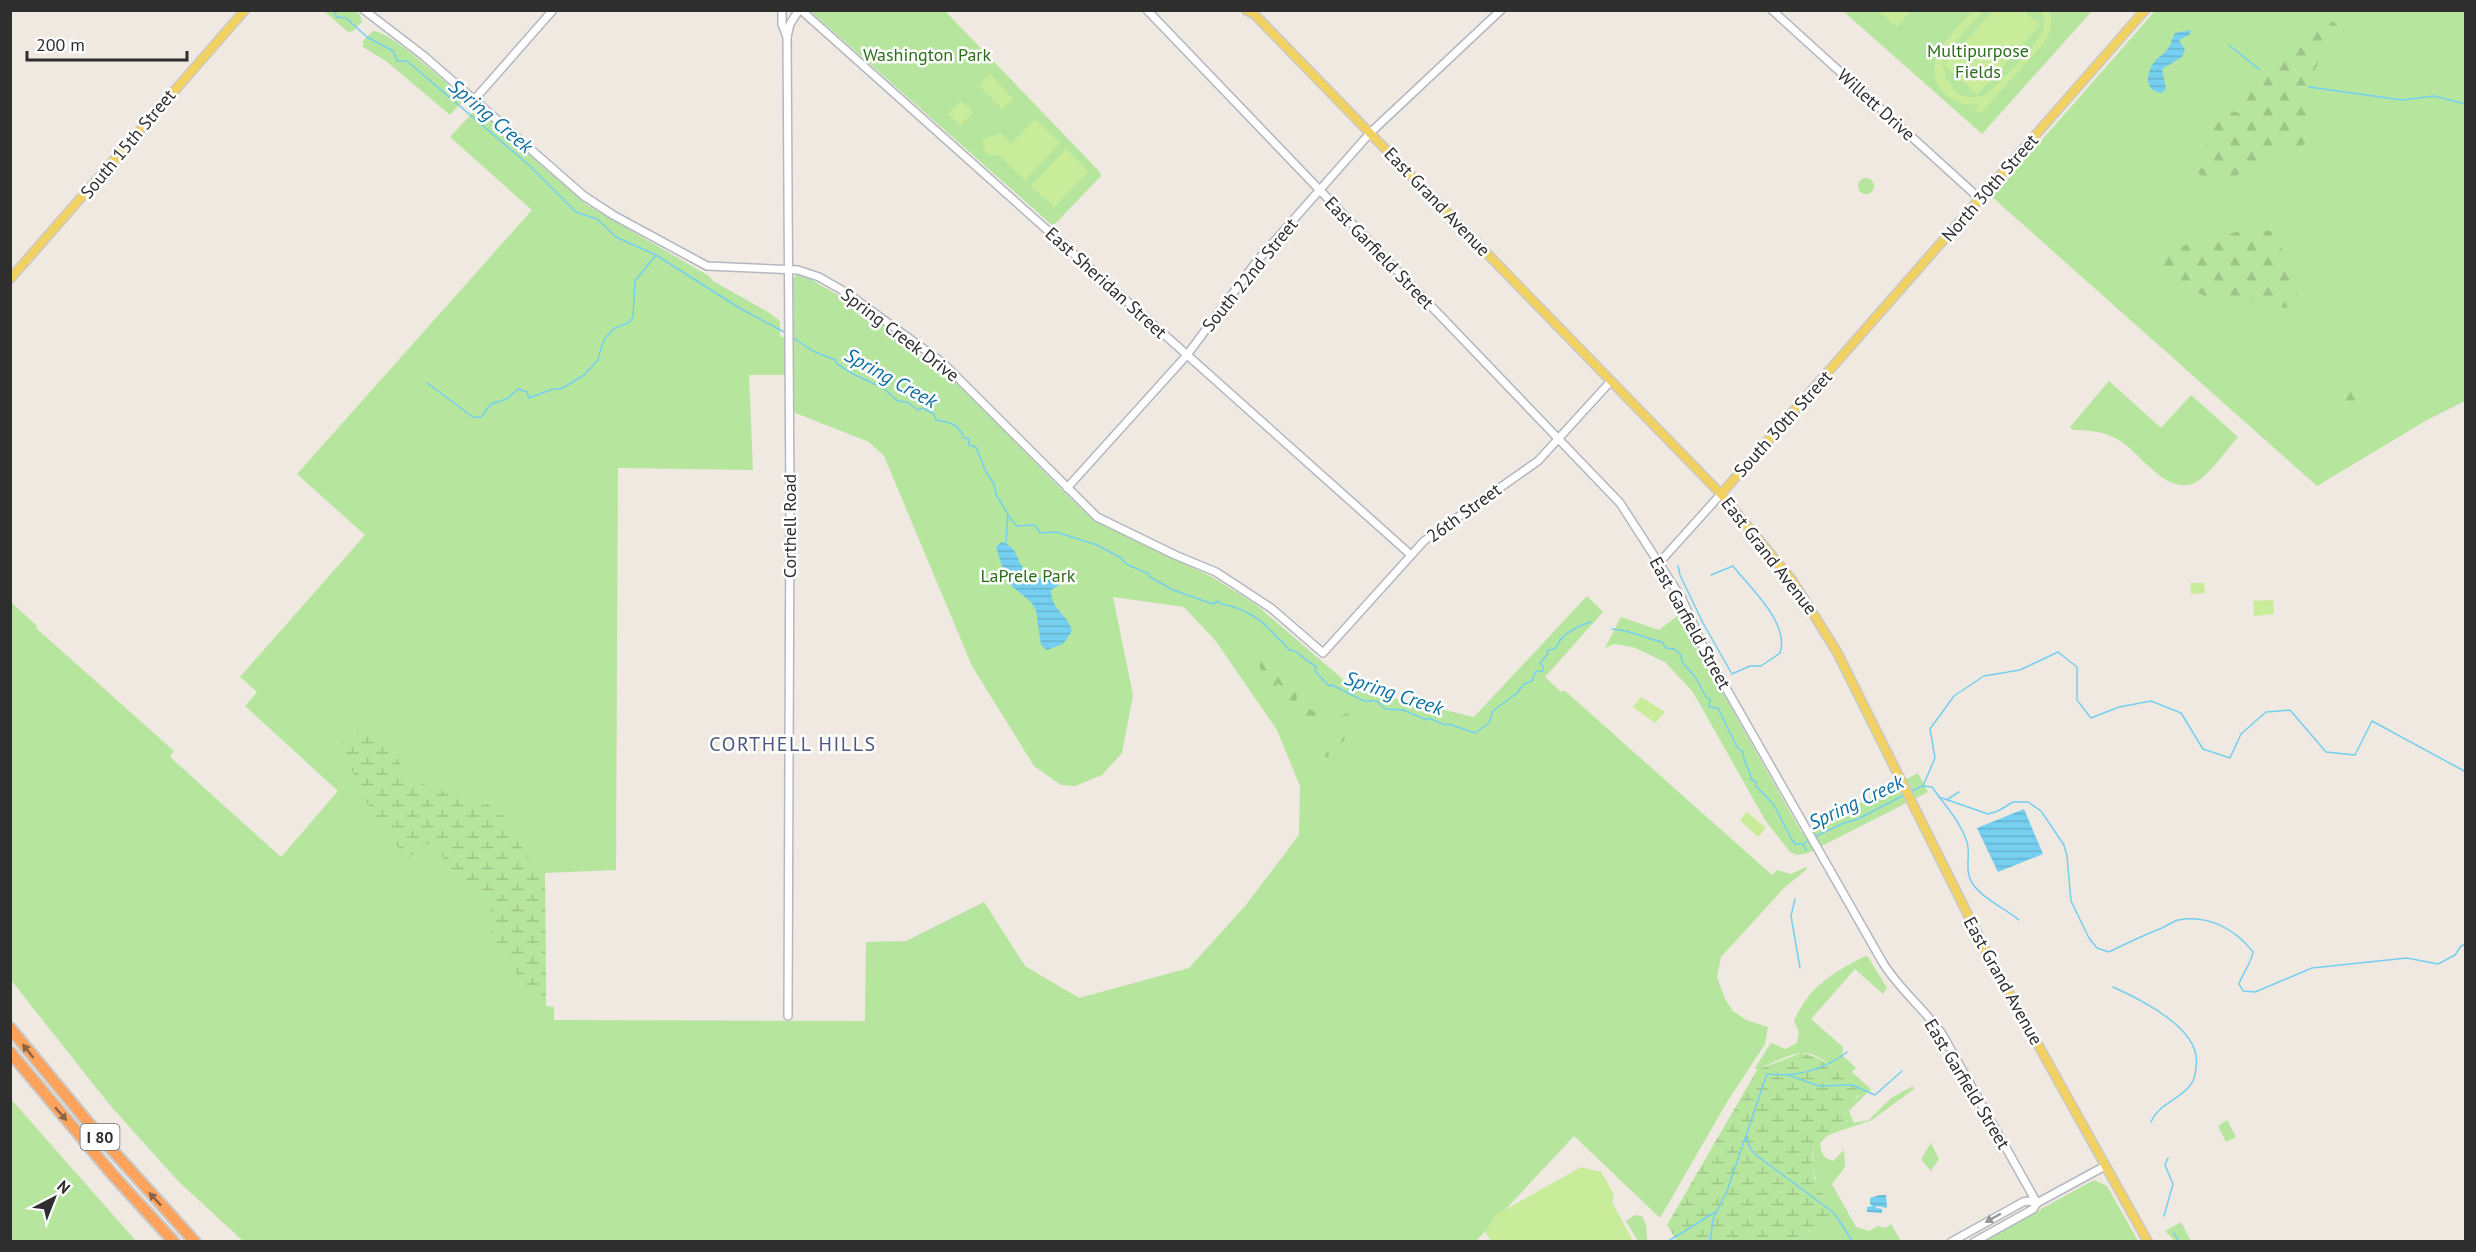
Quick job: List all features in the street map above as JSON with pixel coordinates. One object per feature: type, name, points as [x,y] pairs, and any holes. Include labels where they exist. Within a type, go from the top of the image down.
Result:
[{"type":"highway","name":"I 80","points":[[10,1028],[96,1132],[195,1242]]},
{"type":"highway","name":"I 80","points":[[10,1052],[174,1242]]},
{"type":"main road","name":"South 15th Street","points":[[10,279],[245,10]]},
{"type":"main road","name":"North 30th Street","points":[[1835,365],[2145,10]]},
{"type":"main road","name":"East Grand Avenue","points":[[1251,12],[1721,494],[1782,567],[1823,626],[1989,957],[2148,1242]]},
{"type":"main road","name":"South 30th Street","points":[[1721,494],[1835,365]]},
{"type":"street","name":"Spring Creek Drive","points":[[364,10],[424,56],[584,196],[613,215],[692,260],[707,266],[787,269],[808,273],[847,293],[943,363],[1090,511],[1107,523],[1216,572],[1272,608],[1323,653]]},
{"type":"street","points":[[474,100],[554,10]]},
{"type":"street","name":"Corthell Road","points":[[782,10],[782,24],[786,37],[790,503],[788,1016]]},
{"type":"street","name":"Corthell Road","points":[[786,37],[790,24],[800,10]]},
{"type":"street","name":"East Sheridan Street","points":[[800,10],[1411,555]]},
{"type":"street","name":"East Garfield Street","points":[[1147,10],[1620,503],[1682,599],[1706,653],[1891,977],[1942,1034],[2037,1203]]},
{"type":"street","name":"South 22nd Street","points":[[1067,488],[1187,354],[1257,261],[1370,133],[1501,10]]},
{"type":"street","name":"Willett Drive","points":[[1772,10],[1980,199]]},
{"type":"street","name":"26th Street","points":[[1323,653],[1424,541],[1538,461],[1611,381]]},
{"type":"street","name":"South 30th Street","points":[[1659,563],[1721,494]]},
{"type":"street","points":[[1974,1242],[2033,1209],[2037,1203],[2105,1166]]},
{"type":"street","points":[[1951,1242],[2022,1202],[2037,1203]]},
{"type":"green space","points":[[324,11],[356,11],[362,22],[353,31],[348,32]]},
{"type":"green space","name":"Washington Park","points":[[810,11],[945,11],[1099,171],[1101,176],[1053,226]]},
{"type":"green space","name":"Multipurpose Fields","points":[[1843,11],[2092,11],[1982,134]]},
{"type":"green space","points":[[1879,11],[1911,11],[1897,27]]},
{"type":"green space","points":[[1973,11],[1983,11],[1950,48],[1942,65],[1947,76],[1944,78],[1945,81],[1949,80],[1955,92],[1968,97],[1979,97],[1987,93],[2023,57],[2042,31],[2044,22],[2042,11],[2050,11],[2051,20],[2049,32],[2043,44],[1980,114],[1975,110],[1980,104],[1961,103],[1945,94],[1937,83],[1934,71],[1941,49]]},
{"type":"green space","points":[[1993,11],[2024,11],[2040,25],[1977,95],[1944,65]]},
{"type":"green space","points":[[2155,11],[2465,11],[2465,401],[2427,420],[2317,486],[1992,197]]},
{"type":"green space","points":[[2330,21],[2337,24],[2336,30],[2318,63],[2308,89],[2310,135],[2302,146],[2289,148],[2268,118],[2236,108],[2234,96],[2239,88],[2253,76],[2288,57],[2316,30]]},
{"type":"green space","points":[[373,31],[393,40],[463,97],[462,102],[450,115],[386,61],[363,47],[363,41]]},
{"type":"green space","points":[[990,74],[1013,99],[1002,109],[979,85]]},
{"type":"green space","points":[[961,101],[973,112],[960,126],[948,114]]},
{"type":"green space","points":[[2219,108],[2247,115],[2266,123],[2269,139],[2278,152],[2274,157],[2247,172],[2226,178],[2210,180],[2200,175],[2195,169],[2197,159],[2212,138],[2213,128],[2217,125],[2213,112]]},
{"type":"green space","name":"LaPrele Park","points":[[475,110],[479,111],[587,205],[768,312],[780,321],[780,336],[792,342],[792,279],[799,273],[861,308],[964,389],[1088,515],[1103,525],[1212,577],[1255,604],[1346,682],[1364,691],[1474,717],[1587,596],[1603,612],[1545,677],[1561,692],[1564,690],[1772,875],[1777,870],[1791,874],[1806,867],[1807,869],[1784,888],[1721,957],[1717,977],[1725,999],[1733,1011],[1746,1020],[1768,1027],[1765,1044],[1727,1102],[1660,1218],[1574,1136],[1476,1241],[243,1241],[178,1181],[109,1104],[11,980],[11,602],[37,626],[36,628],[174,751],[170,757],[281,857],[338,791],[245,706],[257,692],[240,677],[365,535],[297,474],[532,210],[450,137]],"holes":[[[749,375],[793,375],[793,412],[869,442],[884,456],[972,666],[1034,766],[1061,785],[1075,786],[1102,775],[1122,753],[1133,695],[1113,597],[1184,607],[1215,640],[1277,730],[1300,786],[1299,835],[1245,906],[1189,968],[1079,998],[1025,966],[984,902],[906,941],[866,942],[865,1021],[554,1020],[554,1007],[546,1006],[545,873],[616,870],[618,468],[753,470]]]},
{"type":"green space","points":[[1035,119],[1060,143],[1025,180],[1000,156],[988,155],[983,148],[983,139],[1001,133],[1011,144]]},
{"type":"green space","points":[[1066,149],[1089,171],[1054,207],[1031,186]]},
{"type":"green space","points":[[1866,178],[1872,180],[1874,186],[1872,192],[1866,194],[1860,192],[1858,186],[1860,180]]},
{"type":"green space","points":[[2252,228],[2270,231],[2295,271],[2300,275],[2295,299],[2285,308],[2204,296],[2147,266],[2143,258],[2147,255]]},
{"type":"green space","points":[[2109,381],[2161,428],[2191,395],[2238,437],[2211,469],[2194,483],[2184,485],[2164,479],[2122,442],[2099,432],[2073,430],[2070,427]]},
{"type":"green space","points":[[2349,383],[2354,388],[2357,397],[2353,402],[2343,403],[2342,407],[2330,406],[2325,393],[2328,388],[2341,399],[2333,389]]},
{"type":"green space","points":[[2190,583],[2204,583],[2205,593],[2191,594]]},
{"type":"green space","points":[[2273,600],[2274,614],[2254,616],[2253,601]]},
{"type":"green space","points":[[1681,613],[1693,640],[1802,833],[1918,773],[1928,792],[1808,853],[1797,855],[1790,852],[1765,820],[1693,692],[1665,662],[1633,647],[1614,644],[1605,648],[1621,617],[1659,630]]},
{"type":"green space","points":[[1261,652],[1265,653],[1269,669],[1285,669],[1310,688],[1297,695],[1296,703],[1320,714],[1320,728],[1325,735],[1332,736],[1337,733],[1337,730],[1330,726],[1331,718],[1353,712],[1360,716],[1346,734],[1344,741],[1333,748],[1328,757],[1325,757],[1318,741],[1287,703],[1290,691],[1277,683],[1275,692],[1272,694],[1257,659],[1257,655]]},
{"type":"green space","points":[[1641,697],[1665,712],[1655,723],[1633,707]]},
{"type":"green space","points":[[359,731],[386,735],[406,776],[432,788],[476,799],[498,811],[511,826],[529,859],[545,873],[546,1006],[524,985],[492,934],[490,906],[479,887],[466,888],[447,871],[441,850],[427,844],[408,858],[386,833],[360,789],[343,742]]},
{"type":"green space","points":[[1747,812],[1766,828],[1758,837],[1740,820]]},
{"type":"green space","points":[[1865,956],[1868,957],[1887,988],[1883,994],[1855,969],[1811,1019],[1843,1047],[1842,1055],[1856,1068],[1852,1072],[1871,1089],[1849,1111],[1854,1123],[1869,1120],[1891,1098],[1913,1086],[1914,1089],[1872,1120],[1828,1135],[1820,1143],[1820,1147],[1825,1157],[1833,1161],[1844,1150],[1845,1167],[1832,1184],[1856,1227],[1869,1231],[1878,1226],[1886,1228],[1891,1224],[1901,1241],[1790,1241],[1818,1227],[1828,1205],[1815,1175],[1814,1142],[1843,1122],[1848,1107],[1859,1096],[1834,1068],[1811,1054],[1791,1055],[1757,1070],[1755,1068],[1771,1043],[1785,1049],[1797,1043],[1799,1032],[1794,1021],[1815,989],[1832,975]]},
{"type":"green space","points":[[1801,1053],[1826,1063],[1860,1092],[1845,1112],[1843,1122],[1814,1142],[1812,1157],[1814,1177],[1828,1205],[1830,1225],[1818,1227],[1790,1241],[1677,1241],[1667,1225],[1757,1070]]},
{"type":"green space","points":[[10,1098],[136,1241],[11,1241]]},
{"type":"green space","points":[[2227,1120],[2236,1137],[2226,1142],[2218,1126]]},
{"type":"green space","points":[[1931,1143],[1939,1159],[1931,1171],[1921,1159]]},
{"type":"green space","points":[[1581,1167],[1601,1172],[1614,1194],[1612,1202],[1633,1241],[1491,1241],[1485,1232],[1496,1215]]},
{"type":"green space","points":[[2094,1180],[2107,1186],[2138,1241],[1981,1242]]},
{"type":"green space","points":[[1635,1215],[1642,1216],[1646,1225],[1647,1241],[1638,1241],[1626,1221]]},
{"type":"green space","points":[[2181,1222],[2191,1241],[2175,1241],[2165,1231]]},
{"type":"water","points":[[2191,30],[2189,35],[2179,40],[2185,50],[2182,57],[2162,69],[2166,89],[2161,93],[2155,91],[2148,80],[2150,69],[2170,46],[2175,33]]},
{"type":"water","points":[[1002,542],[1012,548],[1024,569],[1032,575],[1060,581],[1059,585],[1051,590],[1051,597],[1072,631],[1063,644],[1047,650],[1041,645],[1036,610],[1031,602],[1007,582],[996,547]]},
{"type":"water","points":[[2024,809],[2043,854],[1998,872],[1977,828]]},
{"type":"water","points":[[1886,1195],[1887,1208],[1876,1206],[1882,1209],[1882,1213],[1867,1212],[1867,1207],[1873,1206],[1870,1204],[1870,1198]]},
{"type":"waterway","name":"Spring Creek","points":[[333,10],[337,17],[346,18],[367,37],[393,51],[397,61],[407,61],[530,166],[576,212],[597,219],[616,237],[656,255],[741,309],[786,333]]},
{"type":"waterway","points":[[2229,45],[2260,70]]},
{"type":"waterway","points":[[2309,87],[2402,100],[2434,96],[2466,104]]},
{"type":"waterway","points":[[427,383],[473,417],[481,417],[491,404],[507,399],[518,389],[527,392],[529,398],[553,389],[561,389],[584,375],[598,360],[605,338],[615,328],[628,323],[633,318],[635,281],[656,255]]},
{"type":"waterway","name":"Spring Creek","points":[[792,337],[813,351],[835,360],[837,364],[855,375],[883,388],[898,401],[907,402],[918,410],[923,408],[934,414],[936,420],[957,427],[964,438],[969,439],[969,445],[976,447],[986,472],[994,484],[996,494],[1017,526],[1035,525],[1040,533],[1056,532],[1097,545],[1173,590],[1213,604],[1218,601],[1244,611],[1265,625],[1289,650],[1295,651],[1316,666],[1315,671],[1329,686],[1332,685],[1364,701],[1377,701],[1385,709],[1403,710],[1427,720],[1429,718],[1475,733],[1489,723],[1493,711],[1517,693],[1524,684],[1532,681],[1535,672],[1543,671],[1540,663],[1548,654],[1547,651],[1556,648],[1570,631],[1591,622]]},
{"type":"waterway","points":[[1006,543],[1008,514]]},
{"type":"waterway","points":[[1678,566],[1703,623],[1732,674],[1750,666],[1761,666],[1780,653],[1782,642],[1774,618],[1767,606],[1733,566],[1711,575]]},
{"type":"waterway","name":"Spring Creek","points":[[1612,629],[1662,642],[1666,648],[1674,649],[1681,655],[1682,662],[1696,678],[1706,697],[1710,699],[1709,707],[1718,708],[1737,747],[1743,752],[1751,779],[1774,805],[1792,840],[1795,844],[1803,844],[1809,840]]},
{"type":"waterway","name":"Spring Creek","points":[[1911,791],[1923,786],[1935,758],[1930,729],[1954,696],[1984,676],[2020,670],[2058,652],[2077,667],[2077,700],[2091,718],[2119,707],[2151,701],[2181,713],[2203,749],[2230,758],[2241,734],[2266,712],[2290,710],[2326,752],[2355,755],[2372,721],[2466,772]]},
{"type":"waterway","points":[[1924,786],[1932,787],[1960,827],[1967,842],[1968,873],[1972,883],[1988,899],[2019,920]]},
{"type":"waterway","points":[[1948,799],[1959,792]]},
{"type":"waterway","name":"Spring Creek","points":[[1814,837],[1858,819],[1904,795]]},
{"type":"waterway","points":[[1939,797],[1988,814],[2013,802],[2028,802],[2041,811],[2064,845],[2071,901],[2089,938],[2097,948],[2109,952],[2178,920],[2200,919],[2229,930],[2253,952],[2239,984],[2243,991],[2255,992],[2312,968],[2407,958],[2438,964],[2455,955],[2461,946],[2466,944]]},
{"type":"waterway","name":"Spring Creek","points":[[1803,844],[1806,850]]},
{"type":"waterway","points":[[1795,899],[1791,916],[1800,968]]},
{"type":"waterway","points":[[2113,987],[2154,1008],[2168,1018],[2190,1041],[2196,1053],[2196,1070],[2192,1083],[2158,1111],[2151,1122]]},
{"type":"waterway","points":[[1710,1242],[1713,1219],[1727,1191],[1767,1074],[1809,1071],[1847,1052]]},
{"type":"waterway","points":[[1788,1075],[1819,1086],[1852,1085],[1875,1095],[1902,1071]]},
{"type":"waterway","points":[[1746,1137],[1750,1148],[1756,1155],[1834,1213],[1853,1242]]},
{"type":"waterway","points":[[2164,1216],[2173,1184],[2165,1165],[2168,1158]]},
{"type":"waterway","points":[[1667,1242],[1715,1212]]},
{"type":"waterway","points":[[2174,1233],[2179,1242]]},
{"type":"district","name":"CORTHELL HILLS","points":[[793,744]]}]
